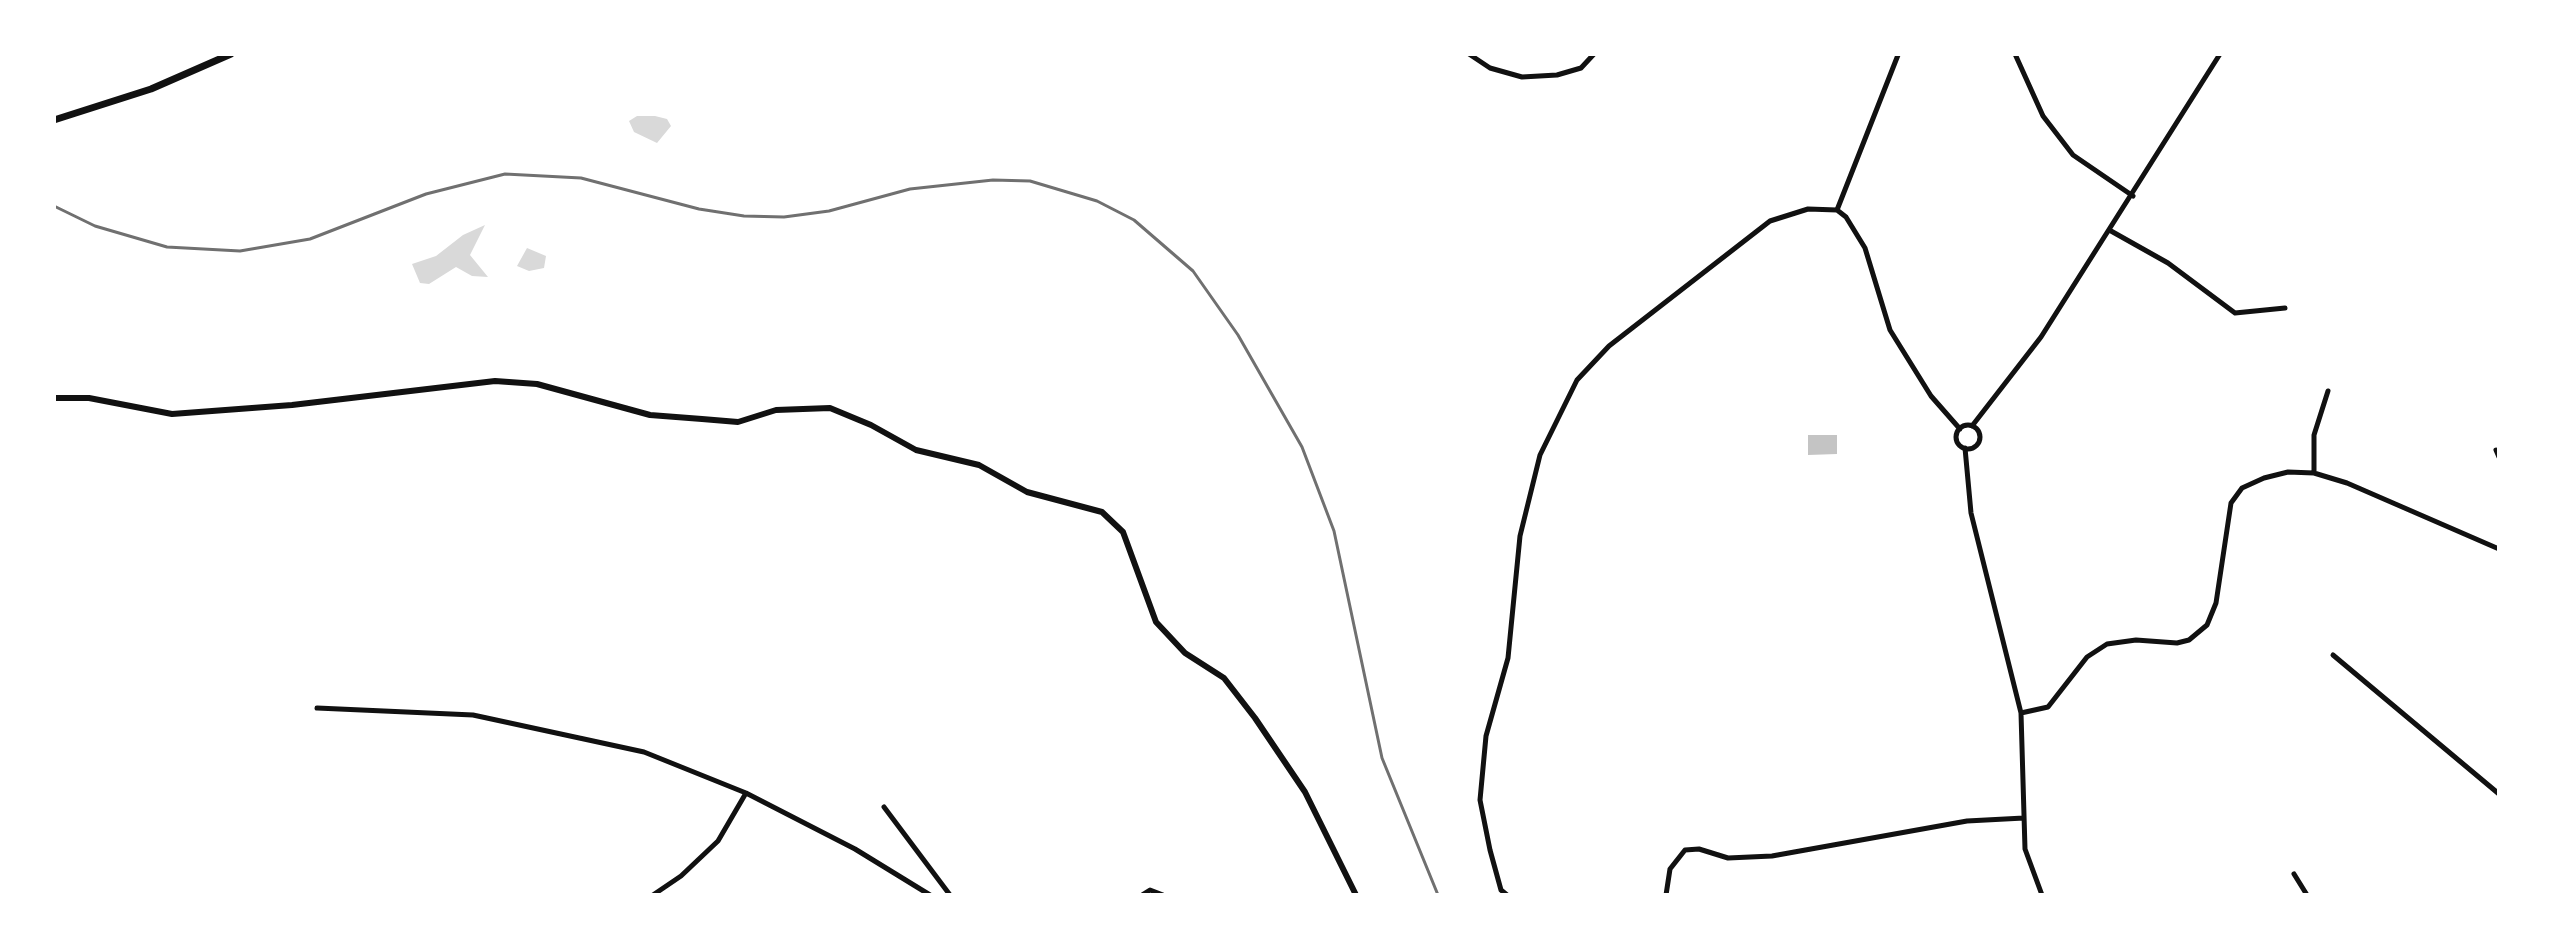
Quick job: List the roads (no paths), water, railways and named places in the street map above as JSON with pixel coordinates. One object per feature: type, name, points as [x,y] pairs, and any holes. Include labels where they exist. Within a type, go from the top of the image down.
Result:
[{"type":"main road","points":[[54,120],[151,89],[231,54]]},
{"type":"street","points":[[1469,54],[1490,68],[1522,77],[1557,75],[1581,68],[1594,54]]},
{"type":"street","points":[[2015,54],[2043,116],[2073,155],[2133,196]]},
{"type":"street","points":[[1960,429],[1972,426],[2041,337],[2111,231],[2220,54]]},
{"type":"street","points":[[1837,210],[1898,55]]},
{"type":"street","points":[[1507,895],[1501,890],[1496,873],[1480,800],[1486,736],[1508,658],[1520,536],[1540,455],[1577,380],[1620,337],[1770,221],[1808,209],[1837,210],[1846,217],[1865,248],[1890,330],[1931,396],[1960,429]]},
{"type":"street","points":[[2111,231],[2168,263],[2235,313],[2285,308]]},
{"type":"street","points":[[54,398],[89,398],[172,414],[292,405],[505,381],[537,384],[650,415],[738,422],[776,410],[830,408],[871,425],[916,450],[979,465],[1027,492],[1102,512],[1123,532],[1156,622],[1185,653],[1224,678],[1255,718],[1305,792],[1356,895]]},
{"type":"street","points":[[2314,473],[2314,435],[2328,391]]},
{"type":"street","points":[[1965,448],[1976,445],[1980,438],[1972,426]]},
{"type":"street","points":[[1960,429],[1957,440],[1965,448],[1971,513],[2021,713],[2025,849],[2042,895]]},
{"type":"street","points":[[2496,450],[2499,457]]},
{"type":"street","points":[[2021,713],[2048,707],[2087,657],[2107,644],[2136,640],[2157,644],[2189,640],[2207,625],[2216,603],[2231,503],[2242,488],[2288,472],[2314,473],[2347,483],[2499,549]]},
{"type":"street","points":[[2333,655],[2499,794]]},
{"type":"street","points":[[317,708],[473,715],[644,752],[746,793],[867,856],[930,895]]},
{"type":"street","points":[[653,895],[681,876],[718,841],[746,793]]},
{"type":"street","points":[[884,807],[950,895]]},
{"type":"street","points":[[1666,895],[1670,869],[1685,850],[1699,849],[1728,858],[1772,856],[1967,821],[2024,818]]},
{"type":"street","points":[[2294,874],[2307,895]]},
{"type":"street","points":[[2038,884],[2049,895]]},
{"type":"street","points":[[1142,895],[1150,890],[1163,895]]},
{"type":"railway","points":[[54,206],[95,226],[167,247],[240,251],[310,239],[426,194],[505,174],[581,178],[699,209],[744,216],[784,217],[829,211],[910,189],[993,180],[1030,181],[1097,201],[1134,220],[1193,271],[1238,335],[1302,447],[1334,531],[1382,758],[1438,895]]}]
